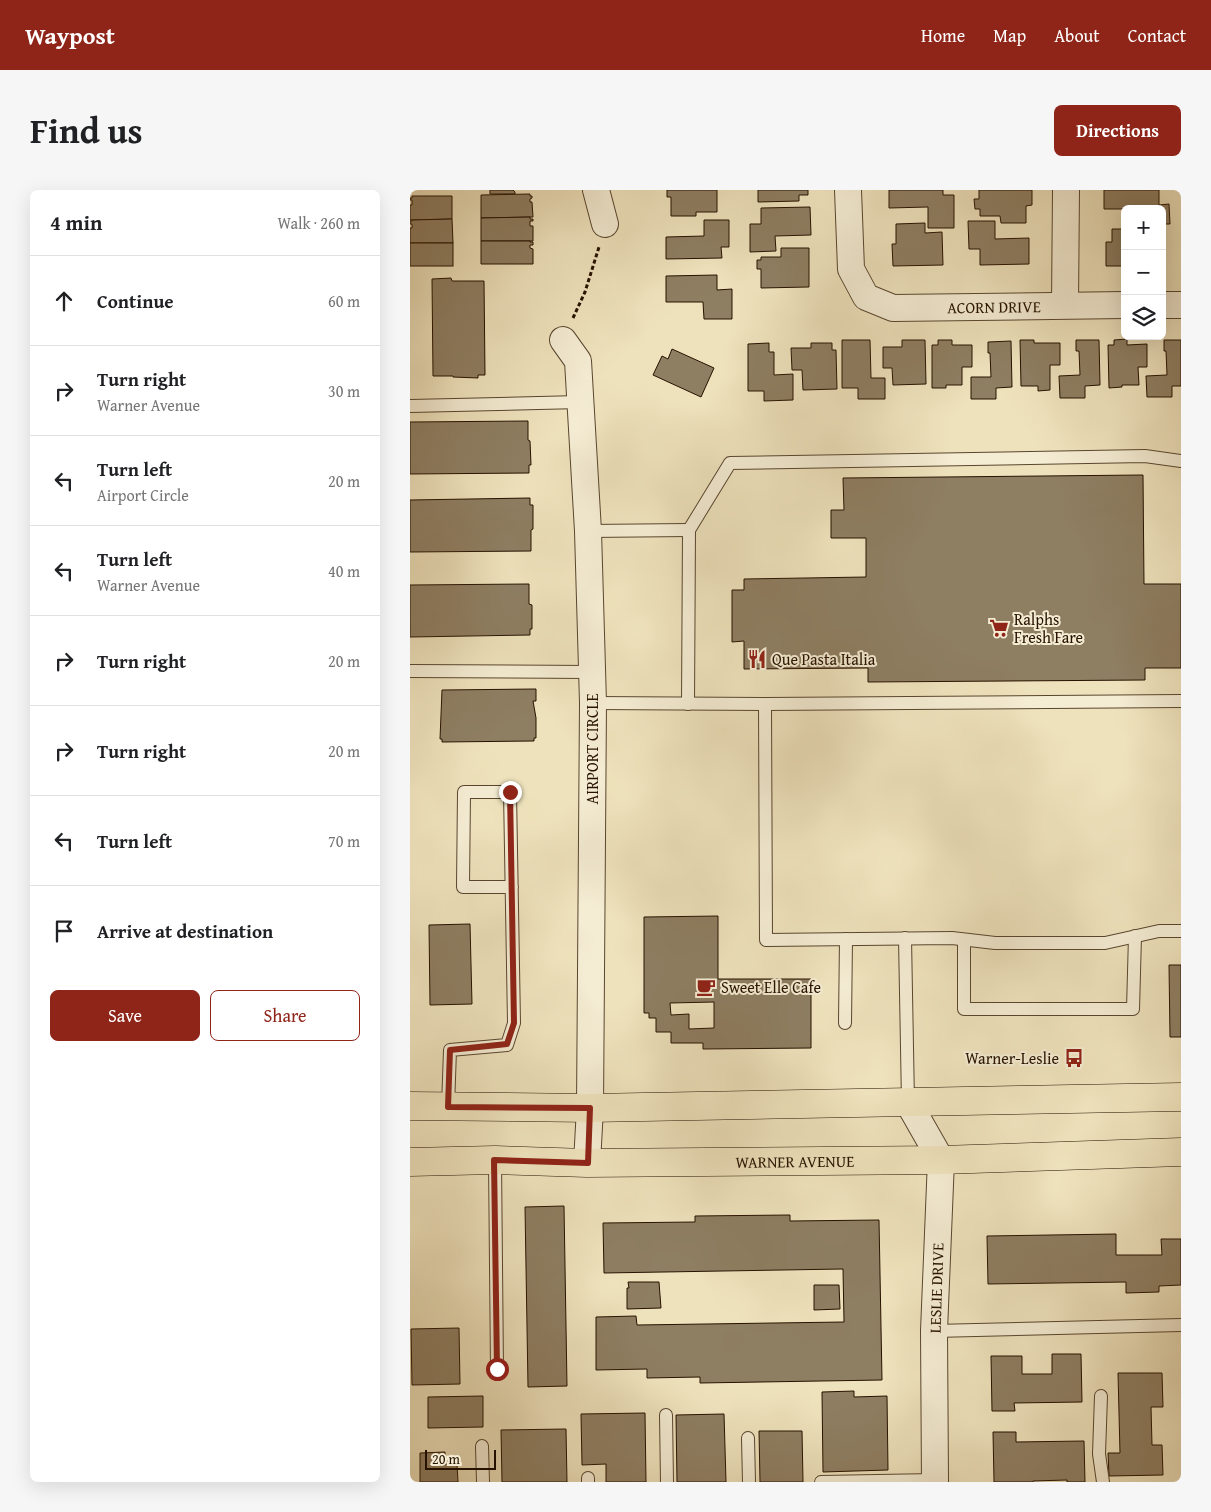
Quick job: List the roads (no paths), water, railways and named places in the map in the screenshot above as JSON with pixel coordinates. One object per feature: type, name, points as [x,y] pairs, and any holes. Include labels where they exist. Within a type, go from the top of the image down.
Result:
[{"type":"main road","points":[[410,1106],[590,1108],[1181,1097]]},
{"type":"main road","name":"WARNER AVENUE","points":[[410,1162],[494,1160],[588,1163],[941,1160],[1181,1152]]},
{"type":"street","points":[[596,190],[605,224]]},
{"type":"street","name":"ACORN DRIVE","points":[[848,190],[851,269],[866,297],[894,308],[1121,305]]},
{"type":"street","points":[[1065,306],[1066,190]]},
{"type":"street","points":[[1166,305],[1181,305]]},
{"type":"street","name":"AIRPORT CIRCLE","points":[[563,340],[578,360],[588,531],[593,703],[588,1163]]},
{"type":"street","points":[[908,1102],[941,1160]]},
{"type":"street","name":"LESLIE DRIVE","points":[[935,1481],[934,1331],[941,1160]]},
{"type":"lane","points":[[410,406],[580,402]]},
{"type":"lane","points":[[688,704],[689,530],[730,463],[1144,456],[1181,460]]},
{"type":"lane","points":[[588,531],[689,530]]},
{"type":"lane","points":[[410,671],[592,672]]},
{"type":"lane","points":[[593,703],[765,704],[1181,701]]},
{"type":"lane","points":[[765,704],[766,940],[952,938],[995,943],[1105,943],[1159,931],[1181,931]]},
{"type":"lane","points":[[448,1107],[450,1050],[507,1044],[514,1023],[512,887],[510,792],[464,792],[463,887],[512,887]]},
{"type":"lane","points":[[964,940],[964,1009],[1133,1009],[1135,936]]},
{"type":"lane","points":[[905,938],[908,1102]]},
{"type":"lane","points":[[846,939],[846,1023]]},
{"type":"lane","points":[[494,1160],[497,1369]]},
{"type":"lane","points":[[934,1331],[1181,1325]]},
{"type":"lane","points":[[1101,1396],[1098,1454],[1102,1482]]},
{"type":"lane","points":[[666,1415],[667,1482]]},
{"type":"lane","points":[[748,1438],[749,1482]]},
{"type":"lane","points":[[482,1446],[483,1482]]},
{"type":"lane","points":[[821,1482],[935,1481]]},
{"type":"place","name":"Ralphs Fresh Fare","points":[[999,628]]},
{"type":"place","name":"Que Pasta Italia","points":[[757,659]]},
{"type":"place","name":"Sweet Elle Cafe","points":[[706,987]]},
{"type":"place","name":"Warner-Leslie","points":[[1074,1058]]}]
